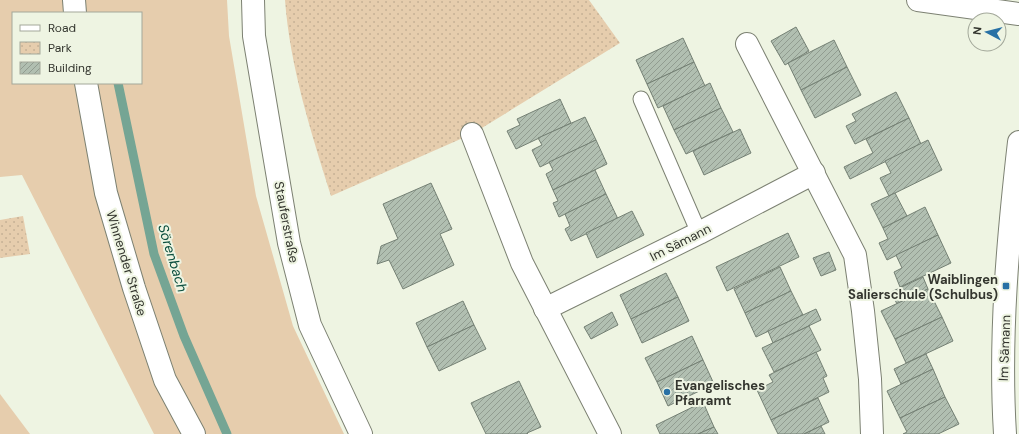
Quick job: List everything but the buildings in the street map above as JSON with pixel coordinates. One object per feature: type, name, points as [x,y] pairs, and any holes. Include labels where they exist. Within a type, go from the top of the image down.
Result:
[{"type":"street","points":[[74,0],[75,12]]},
{"type":"street","name":"Stauferstraße","points":[[252,0],[254,36],[289,243],[310,325],[361,434]]},
{"type":"street","points":[[918,0],[1019,14]]},
{"type":"street","points":[[747,44],[855,255],[863,311],[870,379],[872,434]]},
{"type":"street","name":"Winnender Straße","points":[[86,84],[106,193],[134,288],[166,380],[194,434]]},
{"type":"street","points":[[472,134],[522,263],[610,434]]},
{"type":"street","name":"Im Sämann","points":[[1005,434],[1002,385],[1006,286],[1019,142]]},
{"type":"street","name":"Im Sämann","points":[[545,309],[699,233],[814,173]]},
{"type":"lane","points":[[641,99],[699,233]]},
{"type":"green space","points":[[0,0],[227,0],[229,36],[256,196],[293,326],[344,434],[154,434],[22,175],[0,177]]},
{"type":"green space","points":[[285,0],[589,0],[620,43],[472,134],[331,196],[296,75],[291,50]]},
{"type":"green space","points":[[23,216],[30,254],[0,258],[0,220]]},
{"type":"green space","points":[[0,394],[30,434],[0,434]]},
{"type":"waterway","name":"Sörenbach","points":[[118,84],[154,254],[184,336],[227,434]]},
{"type":"place","name":"Waiblingen Salierschule (Schulbus)","points":[[1006,286]]},
{"type":"place","name":"Evangelisches Pfarramt","points":[[667,392]]}]
